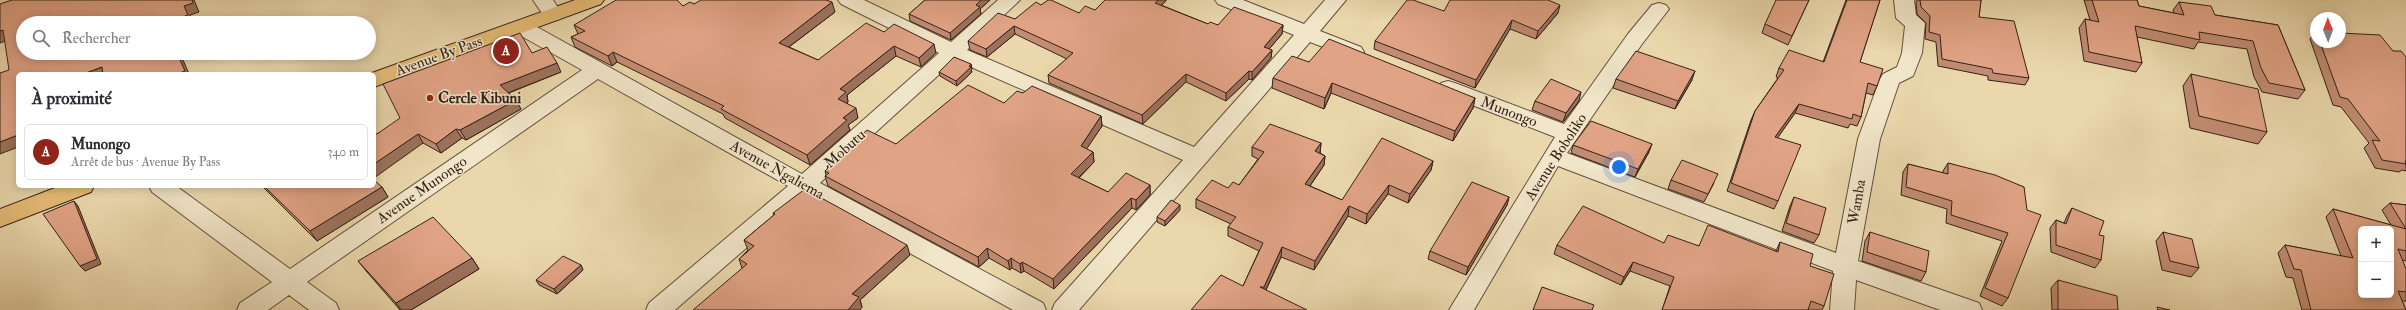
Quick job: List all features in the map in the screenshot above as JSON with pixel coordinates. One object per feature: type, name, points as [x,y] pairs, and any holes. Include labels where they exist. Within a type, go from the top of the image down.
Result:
[{"type":"highway","name":"Avenue By Pass","points":[[376,79],[521,27],[548,7],[594,0]]},
{"type":"highway","points":[[0,218],[78,188]]},
{"type":"street","points":[[848,0],[954,52],[1198,158]]},
{"type":"street","name":"Mobutu","points":[[658,310],[804,185],[954,52],[1010,0]]},
{"type":"street","points":[[1226,0],[1372,59]]},
{"type":"street","points":[[1064,310],[1336,0]]},
{"type":"street","name":"Wamba","points":[[1842,310],[1846,267],[1869,138],[1890,79],[1906,71],[1912,53],[1915,23],[1906,18],[1904,0]]},
{"type":"street","name":"Avenue Boboliko","points":[[1461,310],[1553,156],[1570,134],[1635,39],[1660,9]]},
{"type":"street","name":"Avenue Ngaliema","points":[[521,27],[804,185],[1034,310]]},
{"type":"street","name":"Avenue Munongo","points":[[249,310],[596,70]]},
{"type":"street","name":"Munongo","points":[[1430,81],[1570,134]]},
{"type":"street","points":[[1553,156],[1846,267],[1970,310]]},
{"type":"street","points":[[163,188],[288,283],[327,310]]},
{"type":"building","points":[[12,0],[192,0],[193,3],[184,6],[188,15],[185,16],[16,16],[16,60],[180,60],[185,71],[103,72],[102,67],[88,72],[16,72],[16,136],[0,142],[0,73],[9,70],[3,30],[0,31],[0,4]]},
{"type":"building","points":[[616,0],[677,0],[683,6],[690,2],[694,4],[701,0],[826,0],[832,2],[779,43],[818,60],[866,23],[884,32],[894,24],[934,44],[919,58],[894,46],[840,89],[846,92],[838,99],[856,108],[843,118],[847,120],[807,155],[721,109],[724,106],[613,52],[608,56],[571,37],[585,31],[574,25]]},
{"type":"building","points":[[925,0],[981,0],[976,5],[980,7],[950,33],[909,14]]},
{"type":"building","points":[[1048,0],[1079,13],[1085,6],[1095,10],[1105,0],[1158,0],[1155,3],[1208,24],[1210,22],[1218,25],[1234,7],[1283,25],[1264,47],[1272,50],[1252,72],[1249,71],[1226,93],[1186,74],[1142,115],[1048,75],[1073,53],[1014,26],[986,49],[968,41],[998,13],[1015,19],[1036,2],[1041,5]]},
{"type":"building","points":[[1407,0],[1413,0],[1444,11],[1450,0],[1548,0],[1560,5],[1538,31],[1512,20],[1476,80],[1375,41]]},
{"type":"building","points":[[1776,0],[1809,0],[1792,36],[1765,24]]},
{"type":"building","points":[[1847,0],[1880,0],[1860,62],[1883,69],[1877,86],[1868,83],[1861,117],[1853,114],[1852,119],[1799,104],[1775,137],[1801,145],[1778,201],[1731,183],[1755,111],[1784,70],[1779,68],[1789,50],[1824,62]]},
{"type":"building","points":[[1920,0],[1981,0],[1979,17],[2014,21],[2029,78],[1993,73],[1992,69],[1942,59],[1940,35],[1929,32],[1930,16],[1921,7]]},
{"type":"building","points":[[2092,0],[2137,0],[2139,6],[2184,15],[2179,2],[2211,6],[2215,15],[2278,25],[2305,90],[2269,83],[2261,68],[2253,41],[2199,32],[2200,40],[2135,26],[2142,63],[2089,52],[2085,19],[2099,22]]},
{"type":"building","points":[[520,33],[532,53],[547,47],[557,63],[500,85],[516,100],[460,130],[456,129],[436,144],[418,134],[376,163],[376,134],[400,118],[383,84]]},
{"type":"building","points":[[2346,33],[2380,35],[2393,51],[2401,51],[2406,57],[2406,164],[2382,160],[2372,140],[2380,141],[2348,99],[2340,97],[2322,48],[2346,48]]},
{"type":"building","points":[[1329,39],[1475,98],[1455,131],[1332,83],[1325,98],[1273,78],[1292,56],[1309,62]]},
{"type":"building","points":[[1636,51],[1695,71],[1678,101],[1616,79]]},
{"type":"building","points":[[954,57],[971,64],[969,66],[971,67],[956,81],[939,72]]},
{"type":"building","points":[[2191,74],[2258,89],[2267,132],[2199,116]]},
{"type":"building","points":[[1551,79],[1581,92],[1566,113],[1535,101]]},
{"type":"building","points":[[968,85],[1004,103],[1017,91],[1023,93],[1032,86],[1101,116],[1081,146],[1093,152],[1071,174],[1108,192],[1126,173],[1150,185],[1136,200],[1131,198],[1053,279],[1022,262],[1020,264],[1011,258],[1008,261],[987,248],[978,257],[825,176],[829,173],[825,171],[829,167],[827,166],[867,130],[896,144]]},
{"type":"building","points":[[1591,121],[1652,144],[1638,169],[1573,145]]},
{"type":"building","points":[[1270,124],[1321,143],[1315,151],[1325,156],[1305,184],[1342,200],[1382,138],[1433,161],[1410,194],[1389,185],[1367,214],[1349,206],[1315,261],[1282,247],[1264,287],[1260,287],[1307,310],[1191,310],[1221,275],[1243,286],[1263,243],[1228,227],[1236,217],[1196,199],[1212,180],[1228,188],[1233,182],[1239,185],[1264,152],[1252,147]]},
{"type":"building","points":[[1682,160],[1718,174],[1708,194],[1671,180]]},
{"type":"building","points":[[1948,163],[1995,175],[2024,187],[2027,210],[2041,215],[2008,298],[1985,288],[2008,233],[1951,215],[1952,201],[1906,187],[1908,164],[1948,174]]},
{"type":"building","points":[[376,182],[382,187],[310,231],[266,188],[376,188]]},
{"type":"building","points":[[1472,182],[1509,197],[1468,267],[1430,251]]},
{"type":"building","points":[[805,189],[907,245],[852,294],[859,297],[848,310],[693,310],[747,264],[739,259],[754,246],[744,240],[775,214],[773,213]]},
{"type":"building","points":[[1794,197],[1826,208],[1819,235],[1786,223]]},
{"type":"building","points":[[1171,200],[1180,205],[1165,221],[1157,217]]},
{"type":"building","points":[[74,201],[97,259],[80,266],[43,214]]},
{"type":"building","points":[[2390,203],[2406,205],[2406,229]]},
{"type":"building","points":[[1583,206],[1664,243],[1668,235],[1699,246],[1708,225],[1778,252],[1780,242],[1813,254],[1810,266],[1834,274],[1824,306],[1811,301],[1808,310],[1662,310],[1674,277],[1633,262],[1624,277],[1557,245]]},
{"type":"building","points":[[2072,208],[2104,221],[2099,235],[2104,236],[2101,260],[2056,245],[2056,220],[2066,224]]},
{"type":"building","points":[[2333,209],[2406,229],[2406,251],[2398,249],[2406,269],[2406,292],[2398,291],[2406,310],[2311,310],[2301,270],[2294,269],[2285,245],[2353,258]]},
{"type":"building","points":[[433,217],[472,258],[396,303],[358,261]]},
{"type":"building","points":[[1870,232],[1929,251],[1926,272],[1867,252]]},
{"type":"building","points":[[2163,232],[2192,239],[2199,268],[2170,261]]},
{"type":"building","points":[[563,256],[581,265],[554,289],[536,280]]},
{"type":"building","points":[[2058,280],[2117,296],[2118,310],[2058,310]]},
{"type":"building","points":[[1542,287],[1594,305],[1592,310],[1533,310]]},
{"type":"building","points":[[2157,307],[2170,310],[2158,310]]},
{"type":"place","name":"Munongo","points":[[506,51]]},
{"type":"place","name":"Cercle Kibuni","points":[[430,98]]}]
